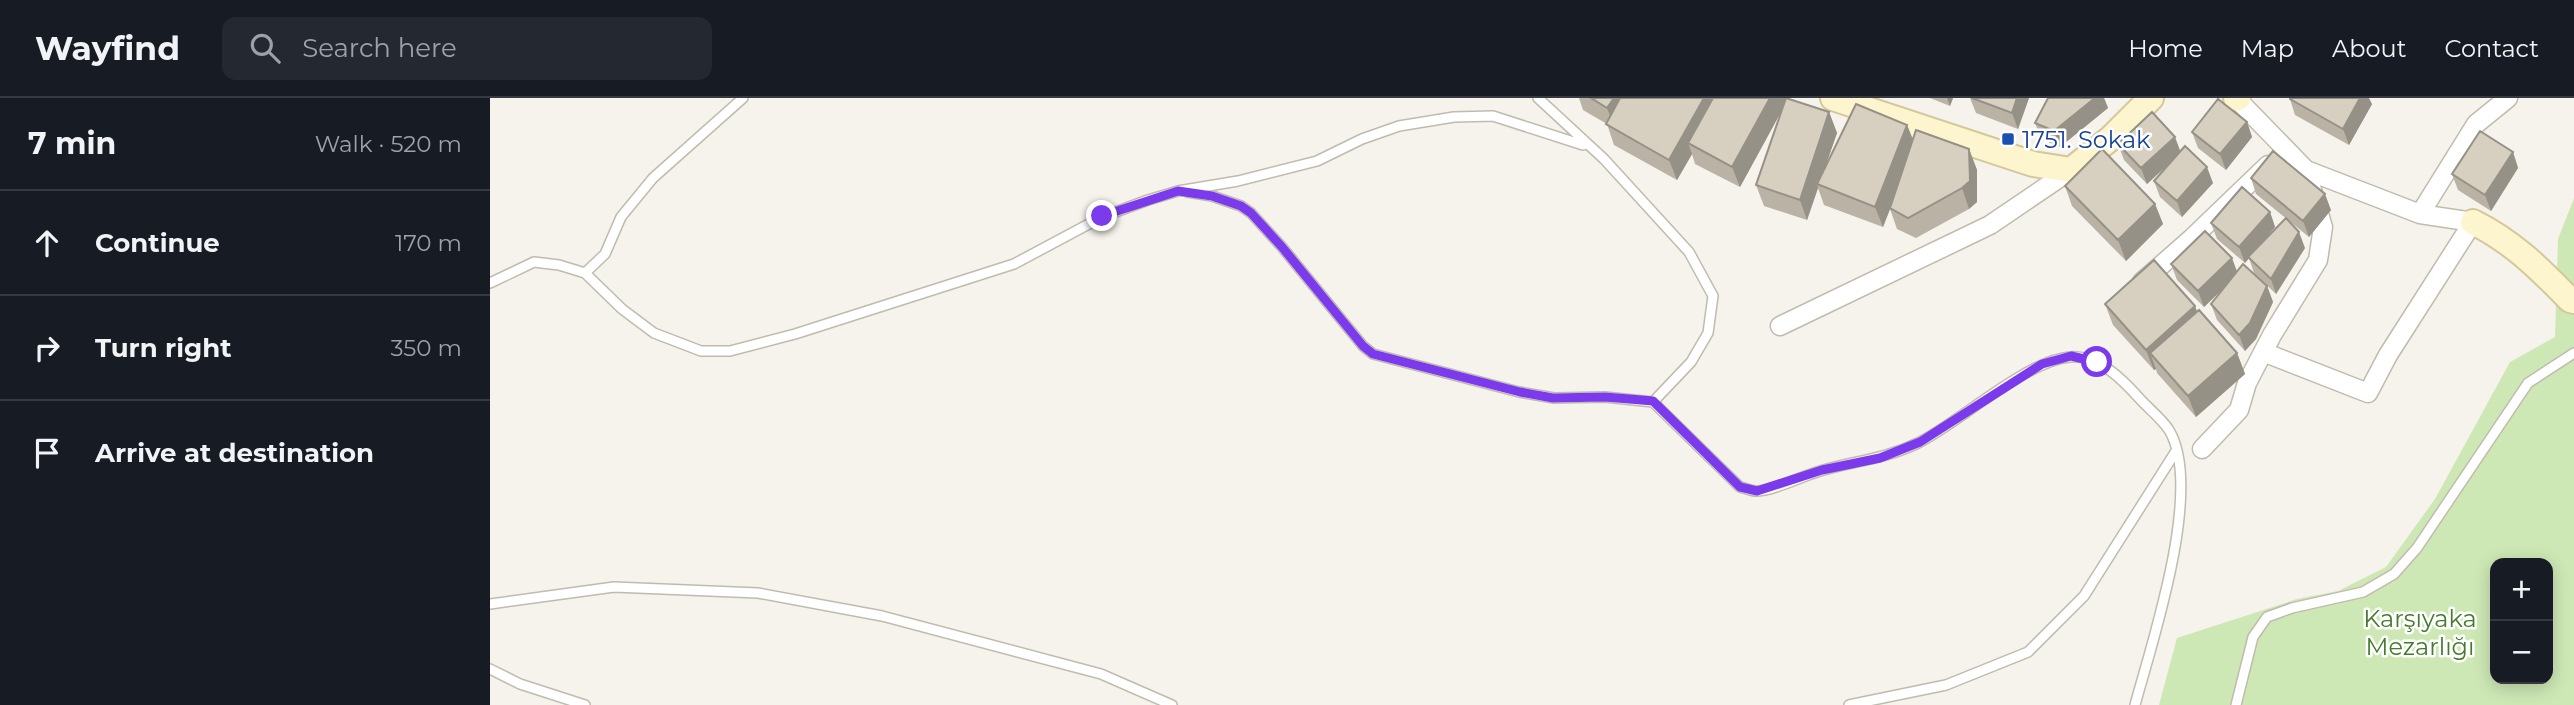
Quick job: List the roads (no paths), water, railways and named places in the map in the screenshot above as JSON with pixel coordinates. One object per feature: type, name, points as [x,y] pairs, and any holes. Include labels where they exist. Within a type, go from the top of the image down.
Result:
[{"type":"main road","points":[[1833,98],[2033,163],[2071,170],[2111,138],[2151,98]]},
{"type":"main road","points":[[2473,222],[2500,235],[2534,263],[2573,304]]},
{"type":"street","points":[[2237,98],[2306,170],[2420,214],[2473,222],[2388,355],[2368,393],[2263,352]]},
{"type":"street","points":[[2420,214],[2476,124],[2508,98]]},
{"type":"street","points":[[2126,290],[2144,280],[2191,239],[2285,148]]},
{"type":"street","points":[[1780,326],[1990,225],[2071,170]]},
{"type":"street","points":[[2202,449],[2239,410],[2247,383],[2263,352],[2318,260],[2323,227],[2306,170]]},
{"type":"lane","points":[[584,273],[605,254],[621,217],[653,178],[743,98]]},
{"type":"lane","points":[[1538,98],[1604,159],[1689,252],[1713,296],[1708,333],[1691,362],[1653,401]]},
{"type":"lane","points":[[490,283],[534,262],[559,265],[584,273],[622,309],[654,333],[701,351],[730,351],[795,334],[1014,264],[1102,216],[1178,191],[1238,181],[1317,161],[1362,139],[1399,126],[1454,117],[1493,116],[1590,147]]},
{"type":"lane","points":[[1178,191],[1212,196],[1241,206],[1251,213],[1363,346],[1373,354],[1553,398],[1605,397],[1653,401],[1740,487],[1757,491],[1822,470],[1880,458],[1920,442],[2042,364],[2071,356],[2097,362],[2125,383],[2169,431],[2176,451],[2181,487],[2181,504],[2166,587],[2135,705]]},
{"type":"lane","points":[[2236,705],[2253,637],[2267,617],[2292,608],[2363,592],[2394,574],[2417,548],[2528,383],[2574,352]]},
{"type":"lane","points":[[1849,705],[1946,685],[2028,652],[2084,596],[2176,451]]},
{"type":"lane","points":[[490,604],[614,587],[758,593],[882,616],[1101,674],[1172,705]]},
{"type":"lane","points":[[490,669],[520,684],[584,705]]},
{"type":"place","name":"1751. Sokak","points":[[2008,139]]},
{"type":"park label","name":"Karşıyaka Mezarlığı","points":[[2420,632]]}]
